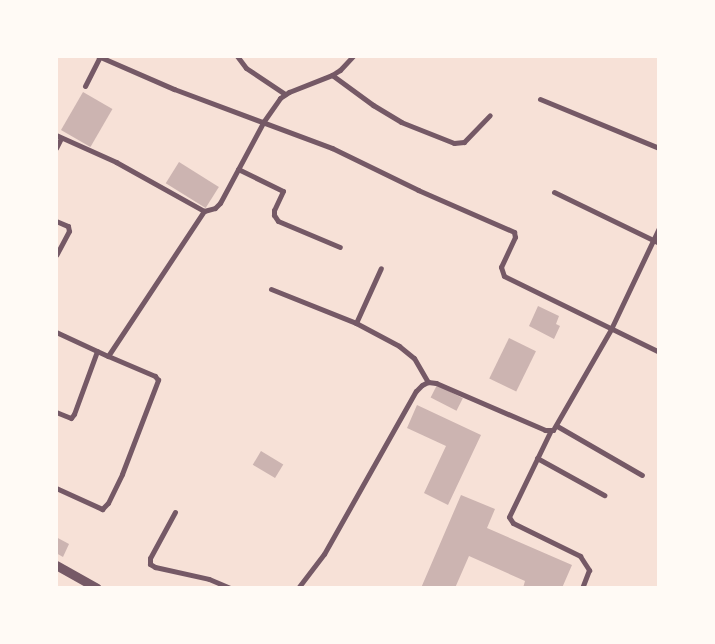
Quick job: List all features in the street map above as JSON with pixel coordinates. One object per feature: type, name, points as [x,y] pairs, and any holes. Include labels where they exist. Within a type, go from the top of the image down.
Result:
[{"type":"street","points":[[85,86],[99,56],[174,89],[264,121],[332,148],[418,190],[514,232],[515,236],[501,267],[504,276],[659,352]]},
{"type":"street","points":[[237,56],[246,68],[285,94]]},
{"type":"street","points":[[108,356],[204,211],[215,208],[220,203],[264,121],[285,94],[332,75],[340,70],[353,56]]},
{"type":"street","points":[[332,75],[373,105],[401,122],[454,143],[464,142],[490,115]]},
{"type":"street","points":[[540,99],[568,108],[659,148]]},
{"type":"street","points":[[56,148],[59,137],[116,162],[204,211]]},
{"type":"street","points":[[238,169],[282,191],[274,210],[274,215],[278,221],[340,247]]},
{"type":"street","points":[[554,192],[656,241]]},
{"type":"street","points":[[56,221],[68,226],[69,231],[56,255]]},
{"type":"street","points":[[582,588],[589,570],[580,556],[509,521],[509,517],[550,432],[557,426],[611,329],[656,241],[659,228]]},
{"type":"street","points":[[356,323],[381,268]]},
{"type":"street","points":[[271,289],[356,323],[408,351],[428,382],[550,432]]},
{"type":"street","points":[[56,332],[155,376],[158,380],[122,474],[102,509],[56,488]]},
{"type":"street","points":[[56,412],[71,418],[74,414],[97,351]]},
{"type":"street","points":[[298,588],[324,554],[416,391],[428,382]]},
{"type":"street","points":[[557,426],[642,475]]},
{"type":"street","points":[[537,458],[604,495]]},
{"type":"street","points":[[175,512],[150,558],[150,564],[155,567],[209,579],[230,588]]},
{"type":"street","points":[[56,565],[96,588]]},
{"type":"building","points":[[83,92],[112,109],[90,147],[61,130]]},
{"type":"building","points":[[179,162],[219,187],[206,208],[166,183]]},
{"type":"building","points":[[538,306],[559,316],[556,324],[560,326],[554,339],[529,326]]},
{"type":"building","points":[[509,338],[536,351],[516,392],[489,378]]},
{"type":"building","points":[[437,385],[463,398],[456,411],[431,397]]},
{"type":"building","points":[[417,405],[481,435],[448,505],[424,493],[446,446],[407,428]]},
{"type":"building","points":[[261,451],[283,464],[275,478],[253,465]]},
{"type":"building","points":[[461,495],[495,509],[487,528],[572,565],[562,588],[523,588],[525,581],[469,556],[455,588],[421,588]]},
{"type":"building","points":[[56,537],[69,544],[63,557],[56,553]]}]
